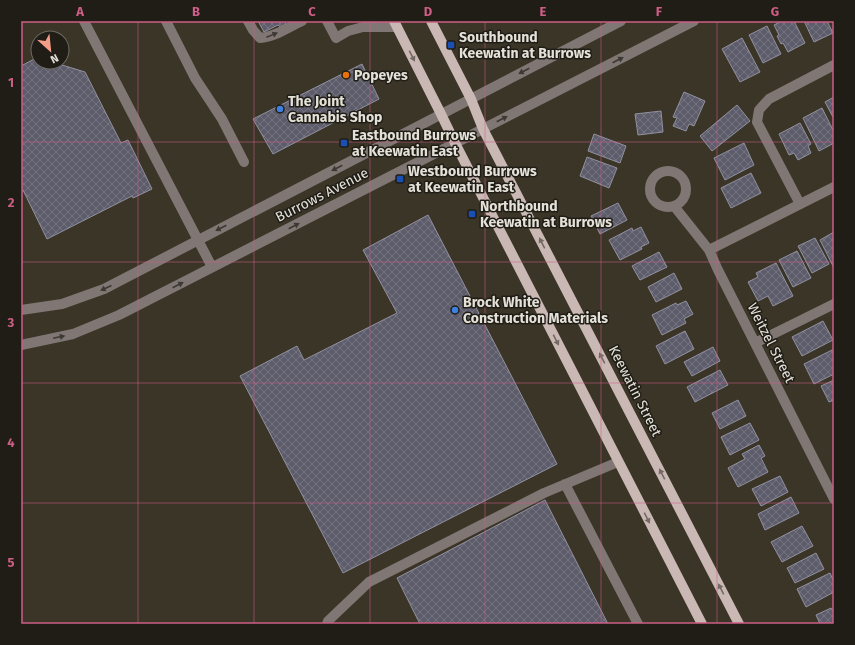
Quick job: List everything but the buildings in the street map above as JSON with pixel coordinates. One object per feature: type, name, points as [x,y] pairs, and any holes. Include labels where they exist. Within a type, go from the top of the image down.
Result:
[{"type":"main road","name":"Keewatin Street","points":[[431,21],[471,99],[483,129],[739,624]]},
{"type":"main road","points":[[396,24],[442,114],[455,143],[702,624]]},
{"type":"street","points":[[84,21],[212,267]]},
{"type":"street","points":[[166,21],[195,78],[222,119],[244,162]]},
{"type":"street","points":[[248,21],[260,38],[273,36],[302,21]]},
{"type":"street","points":[[327,21],[336,38],[348,32],[363,28],[396,24]]},
{"type":"street","name":"Burrows Avenue","points":[[21,310],[62,304],[104,289],[621,21]]},
{"type":"street","name":"Burrows Avenue","points":[[21,345],[73,334],[119,315],[483,129],[680,24],[694,21]]},
{"type":"street","points":[[800,204],[757,122],[759,110],[769,99],[834,65]]},
{"type":"street","points":[[709,250],[834,187]]},
{"type":"street","name":"Weitzel Street","points":[[674,206],[709,250],[834,499]]},
{"type":"street","points":[[755,343],[834,304]]},
{"type":"street","points":[[327,624],[328,621],[369,582],[544,493],[618,462]]},
{"type":"street","points":[[565,484],[638,624]]},
{"type":"place","name":"Southbound Keewatin at Burrows","points":[[451,45]]},
{"type":"place","name":"Popeyes","points":[[346,75]]},
{"type":"place","name":"The Joint Cannabis Shop","points":[[280,109]]},
{"type":"place","name":"Eastbound Burrows at Keewatin East","points":[[344,143]]},
{"type":"place","name":"Westbound Burrows at Keewatin East","points":[[400,179]]},
{"type":"place","name":"Northbound Keewatin at Burrows","points":[[472,214]]},
{"type":"place","name":"Brock White Construction Materials","points":[[455,310]]}]
